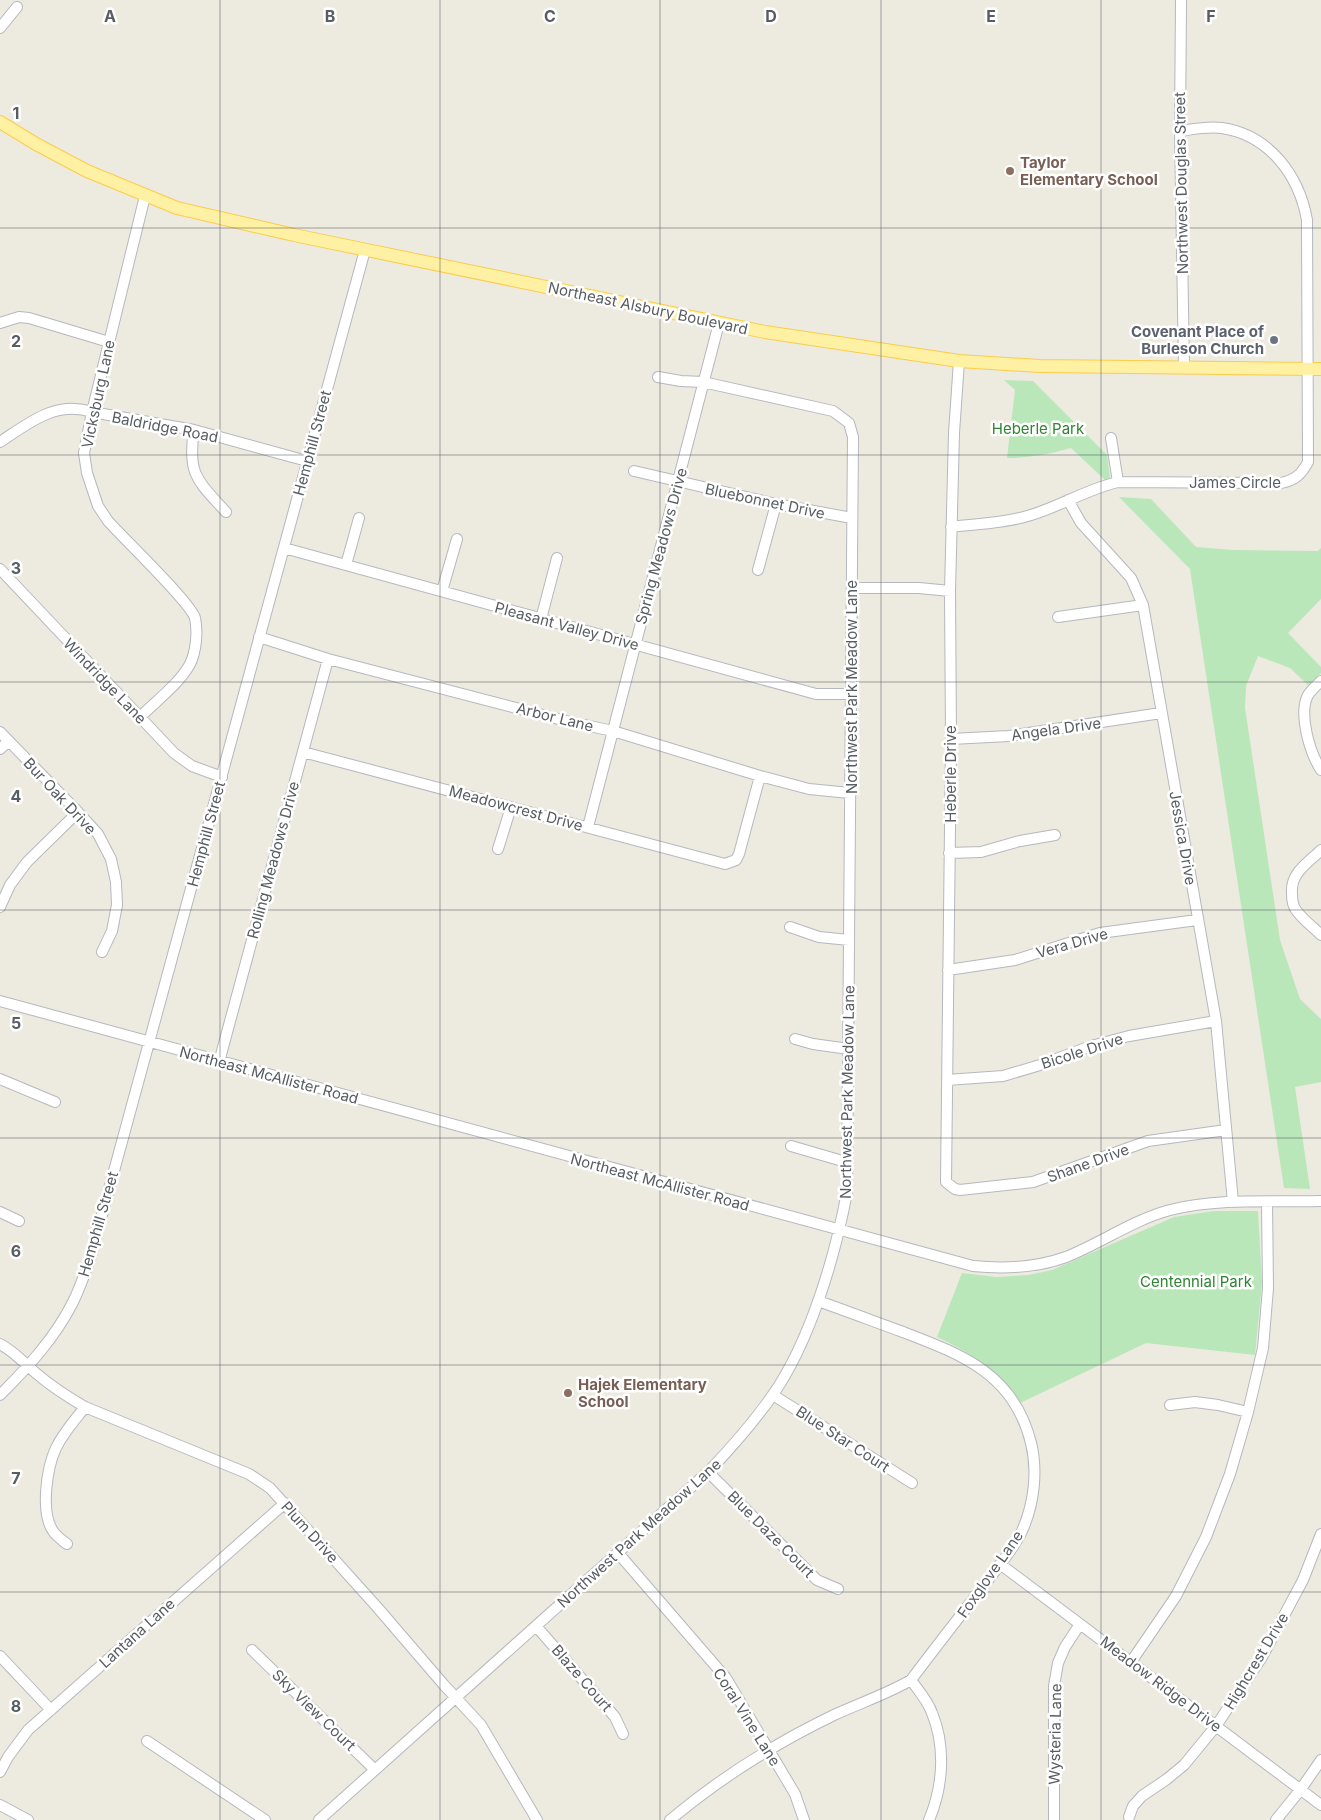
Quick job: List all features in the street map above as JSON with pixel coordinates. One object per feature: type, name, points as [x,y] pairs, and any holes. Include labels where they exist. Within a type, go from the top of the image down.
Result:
[{"type":"main road","name":"Northeast Alsbury Boulevard","points":[[0,122],[65,160],[145,196],[177,208],[365,250],[765,332],[862,348],[960,361],[1040,366],[1315,369]]},
{"type":"street","name":"Northwest Douglas Street","points":[[1181,0],[1180,131],[1184,367]]},
{"type":"street","points":[[0,28],[17,7]]},
{"type":"street","name":"James Circle","points":[[951,526],[1002,521],[1031,515],[1097,487],[1118,482],[1281,483],[1296,478],[1308,462],[1315,369],[1307,220],[1304,203],[1293,178],[1280,160],[1258,141],[1246,134],[1222,128],[1180,131]]},
{"type":"street","name":"Vicksburg Lane","points":[[140,717],[181,676],[190,663],[195,648],[195,617],[184,601],[108,521],[98,506],[87,473],[84,453],[92,412],[126,280],[145,196]]},
{"type":"street","name":"Hemphill Street","points":[[0,1396],[28,1366],[61,1322],[73,1301],[90,1259],[365,250]]},
{"type":"street","points":[[0,322],[18,317],[29,318],[109,342]]},
{"type":"street","name":"Spring Meadows Drive","points":[[588,827],[719,323]]},
{"type":"street","name":"Heberle Drive","points":[[950,1186],[946,1182],[945,1176],[951,739],[950,591],[954,433],[960,361]]},
{"type":"street","points":[[658,377],[681,382],[703,382]]},
{"type":"street","name":"Northwest Park Meadow Lane","points":[[319,1820],[708,1472],[745,1432],[773,1395],[806,1331],[818,1301],[840,1230],[847,1192],[852,437],[849,423],[833,411],[703,382]]},
{"type":"street","name":"Baldridge Road","points":[[0,442],[27,424],[54,410],[79,408],[194,430],[307,461]]},
{"type":"street","points":[[194,430],[191,451],[196,474],[226,512]]},
{"type":"street","points":[[1111,438],[1118,482]]},
{"type":"street","name":"Bluebonnet Drive","points":[[634,471],[776,504],[852,518]]},
{"type":"street","name":"Jessica Drive","points":[[1068,500],[1081,523],[1132,578],[1143,605],[1216,1020],[1233,1202]]},
{"type":"street","points":[[758,570],[776,504]]},
{"type":"street","points":[[346,565],[359,518]]},
{"type":"street","points":[[442,592],[457,539]]},
{"type":"street","name":"Pleasant Valley Drive","points":[[284,548],[816,694],[851,694]]},
{"type":"street","points":[[541,619],[557,558]]},
{"type":"street","name":"Windridge Lane","points":[[0,569],[174,753],[192,766],[222,777]]},
{"type":"street","points":[[852,588],[919,588],[950,591]]},
{"type":"street","points":[[1058,617],[1143,605]]},
{"type":"street","name":"Arbor Lane","points":[[259,637],[328,659],[566,722],[613,731],[809,789],[850,793]]},
{"type":"street","name":"Rolling Meadows Drive","points":[[219,1062],[328,659]]},
{"type":"street","points":[[1321,681],[1308,695],[1304,705],[1304,725],[1321,770]]},
{"type":"street","name":"Angela Drive","points":[[951,739],[1009,736],[1162,713]]},
{"type":"street","name":"Bur Oak Drive","points":[[0,732],[98,834],[110,860],[116,882],[117,905],[112,931],[102,952]]},
{"type":"street","points":[[0,749],[9,741]]},
{"type":"street","name":"Meadowcrest Drive","points":[[302,752],[725,864],[736,860],[739,854],[760,776]]},
{"type":"street","points":[[498,849],[511,806]]},
{"type":"street","points":[[0,907],[10,885],[27,862],[78,812]]},
{"type":"street","points":[[950,853],[981,852],[1020,841],[1055,835]]},
{"type":"street","points":[[1321,850],[1293,878],[1292,897],[1295,909],[1321,935]]},
{"type":"street","name":"Vera Drive","points":[[948,970],[1015,960],[1100,933],[1197,920]]},
{"type":"street","points":[[790,927],[819,937],[849,940]]},
{"type":"street","name":"Northeast McAllister Road","points":[[0,1001],[973,1266],[997,1269],[1046,1263],[1067,1256],[1135,1223],[1167,1211],[1195,1204],[1321,1201]]},
{"type":"street","name":"Bicole Drive","points":[[947,1080],[1003,1076],[1040,1065],[1091,1046],[1129,1036],[1216,1020]]},
{"type":"street","points":[[795,1039],[813,1044],[849,1049]]},
{"type":"street","points":[[0,1079],[55,1102]]},
{"type":"street","name":"Shane Drive","points":[[950,1186],[960,1190],[1023,1184],[1046,1178],[1148,1141],[1226,1130]]},
{"type":"street","points":[[791,1146],[846,1162]]},
{"type":"street","points":[[1131,1662],[1176,1596],[1206,1537],[1230,1474],[1248,1412],[1263,1348],[1268,1288],[1267,1202]]},
{"type":"street","points":[[0,1212],[19,1222]]},
{"type":"street","name":"Foxglove Lane","points":[[670,1820],[768,1749],[835,1715],[911,1680],[1000,1564],[1021,1532],[1030,1508],[1034,1480],[1034,1455],[1028,1430],[1014,1403],[994,1379],[974,1363],[950,1350],[818,1301]]},
{"type":"street","name":"Plum Drive","points":[[0,1344],[19,1356],[28,1366],[62,1393],[86,1407],[249,1474],[266,1484],[481,1725],[537,1820]]},
{"type":"street","name":"Blue Star Court","points":[[773,1395],[912,1483]]},
{"type":"street","points":[[1170,1405],[1195,1402],[1218,1404],[1248,1412]]},
{"type":"street","points":[[67,1544],[57,1536],[50,1524],[46,1498],[47,1484],[50,1463],[56,1448],[86,1407]]},
{"type":"street","name":"Blue Daze Court","points":[[708,1472],[817,1580],[838,1589]]},
{"type":"street","name":"Lantana Lane","points":[[0,1772],[18,1742],[28,1730],[284,1503]]},
{"type":"street","name":"Highcrest Drive","points":[[1129,1817],[1133,1806],[1142,1796],[1184,1765],[1216,1726],[1262,1657],[1303,1580],[1321,1534]]},
{"type":"street","name":"Coral Vine Lane","points":[[618,1553],[726,1678],[795,1794],[804,1820]]},
{"type":"street","name":"Meadow Ridge Drive","points":[[1000,1564],[1321,1805]]},
{"type":"street","name":"Wysteria Lane","points":[[1054,1820],[1054,1686],[1058,1663],[1065,1647],[1080,1624]]},
{"type":"street","name":"Blaze Court","points":[[536,1626],[615,1717],[622,1734]]},
{"type":"street","name":"Sky View Court","points":[[252,1650],[375,1770]]},
{"type":"street","points":[[0,1656],[51,1710]]},
{"type":"street","points":[[911,1680],[932,1712],[940,1743],[941,1774],[936,1803],[929,1820]]},
{"type":"street","points":[[147,1741],[265,1820]]},
{"type":"street","points":[[1276,1820],[1301,1790],[1321,1760]]},
{"type":"street","points":[[0,1805],[28,1820]]},
{"type":"green space","name":"Heberle Park","points":[[1004,380],[1033,381],[1107,455],[1110,478],[1106,481],[1071,448],[1039,455],[1007,458],[1015,390]]},
{"type":"green space","points":[[1119,497],[1151,499],[1196,547],[1233,550],[1318,551],[1321,548],[1321,599],[1288,633],[1321,667],[1321,673],[1308,685],[1290,668],[1258,656],[1246,686],[1245,708],[1280,940],[1300,999],[1321,1019],[1321,1082],[1295,1087],[1310,1189],[1284,1188],[1190,569]]},
{"type":"green space","name":"Centennial Park","points":[[1214,1211],[1258,1211],[1262,1283],[1255,1355],[1146,1343],[1020,1403],[1003,1381],[990,1369],[937,1337],[962,1273],[996,1277],[1028,1275],[1052,1270],[1174,1217]]},
{"type":"place","name":"Taylor Elementary School","points":[[1010,171]]},
{"type":"place","name":"Covenant Place of Burleson Church","points":[[1274,340]]},
{"type":"place","name":"Hajek Elementary School","points":[[568,1393]]}]
